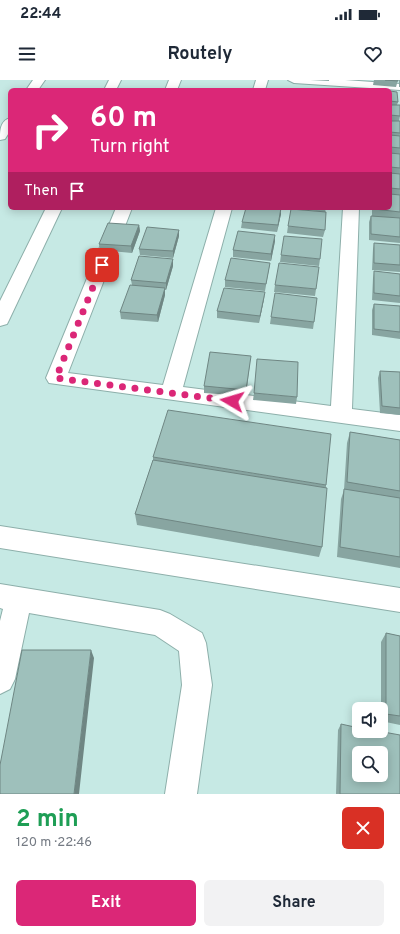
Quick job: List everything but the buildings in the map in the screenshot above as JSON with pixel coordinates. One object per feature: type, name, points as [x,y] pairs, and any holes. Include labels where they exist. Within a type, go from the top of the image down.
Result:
[{"type":"street","points":[[294,80],[400,87]]},
{"type":"street","points":[[0,136],[8,125]]},
{"type":"street","points":[[0,320],[53,210]]},
{"type":"street","points":[[123,210],[56,378],[400,423]]},
{"type":"street","points":[[170,393],[223,210]]},
{"type":"street","points":[[341,415],[351,210]]},
{"type":"street","points":[[0,537],[400,600]]},
{"type":"street","points":[[0,679],[9,598],[160,622],[192,643],[197,685],[181,794]]},
{"type":"route","points":[[102,265],[56,378],[232,401]]}]
